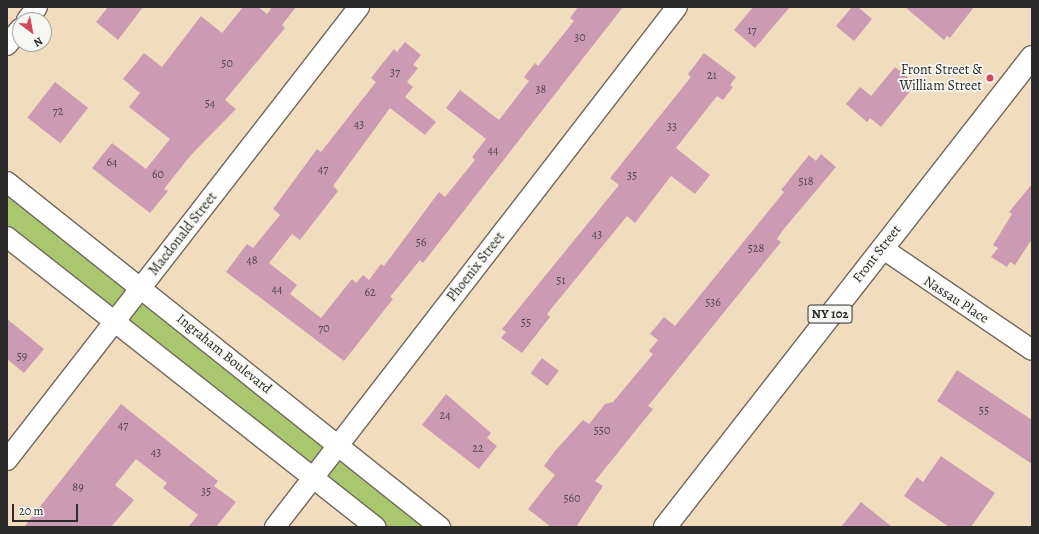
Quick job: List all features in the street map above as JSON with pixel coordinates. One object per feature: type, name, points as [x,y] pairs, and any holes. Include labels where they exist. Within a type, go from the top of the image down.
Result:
[{"type":"main road","name":"Front Street","points":[[665,527],[1032,57]]},
{"type":"street","name":"Macdonald Street","points":[[7,460],[359,7]]},
{"type":"street","name":"Phoenix Street","points":[[274,527],[677,7]]},
{"type":"street","name":"Ingraham Boulevard","points":[[7,182],[338,444],[440,527]]},
{"type":"street","points":[[7,237],[374,527]]},
{"type":"street","name":"Nassau Place","points":[[882,248],[1032,350]]},
{"type":"green space","points":[[7,182],[440,527],[375,527],[7,237]]},
{"type":"building","points":[[108,7],[143,7],[118,40],[96,22]]},
{"type":"building","points":[[243,7],[258,7],[267,14],[272,7],[296,7],[282,25],[285,28],[225,100],[236,109],[191,155],[164,189],[168,191],[150,213],[92,168],[112,143],[146,169],[170,139],[129,107],[140,93],[123,79],[144,53],[162,67],[201,16],[222,33]]},
{"type":"building","points":[[578,7],[623,7],[423,263],[420,260],[390,297],[393,299],[344,361],[226,272],[247,244],[253,248],[280,215],[273,209],[317,149],[321,152],[376,82],[371,78],[394,49],[397,52],[405,42],[421,55],[413,65],[418,68],[407,82],[413,87],[405,97],[436,122],[425,135],[390,108],[333,186],[338,191],[300,240],[292,234],[269,263],[297,285],[290,294],[321,318],[352,279],[356,283],[363,275],[369,280],[381,264],[384,266],[439,192],[445,197],[475,160],[472,157],[486,139],[446,108],[460,90],[499,120],[529,81],[524,77],[535,63],[538,66],[574,21],[570,18]]},
{"type":"building","points":[[753,7],[790,7],[755,48],[734,30]]},
{"type":"building","points":[[852,7],[858,7],[872,19],[854,41],[836,26]]},
{"type":"building","points":[[905,7],[974,7],[950,38],[947,36],[944,40]]},
{"type":"building","points":[[704,53],[736,77],[730,85],[733,87],[723,100],[717,96],[676,148],[710,175],[695,194],[671,176],[635,223],[627,216],[547,314],[550,317],[522,353],[501,338],[506,332],[502,329],[619,185],[610,178],[691,77],[688,74]]},
{"type":"building","points":[[895,67],[916,84],[881,127],[870,118],[867,122],[846,104],[860,87],[871,96]]},
{"type":"building","points":[[55,82],[88,108],[60,143],[27,117]]},
{"type":"building","points":[[821,154],[836,167],[783,230],[777,239],[781,242],[648,406],[653,409],[595,481],[603,486],[576,527],[551,527],[528,509],[555,475],[544,466],[554,452],[583,420],[589,424],[605,404],[613,402],[653,354],[649,351],[658,340],[650,334],[664,317],[675,326],[784,192],[781,190],[809,155],[816,161]]},
{"type":"building","points":[[1032,184],[1032,239],[1015,265],[1010,262],[1007,267],[991,257],[998,248],[993,245],[1012,214],[1009,212]]},
{"type":"building","points":[[7,319],[44,349],[24,373],[7,359]]},
{"type":"building","points":[[542,358],[559,371],[547,386],[531,373]]},
{"type":"building","points":[[957,370],[1032,420],[1032,464],[937,401]]},
{"type":"building","points":[[446,394],[491,433],[487,438],[497,446],[479,469],[422,425]]},
{"type":"building","points":[[121,404],[218,481],[214,486],[236,502],[216,527],[188,527],[198,515],[163,488],[167,483],[136,459],[115,485],[134,500],[111,527],[24,527]]},
{"type":"building","points":[[941,456],[995,493],[971,527],[949,527],[904,496],[917,477],[923,482]]},
{"type":"building","points":[[861,502],[892,527],[841,527]]},
{"type":"place","name":"Front Street & William Street","points":[[990,78]]}]
